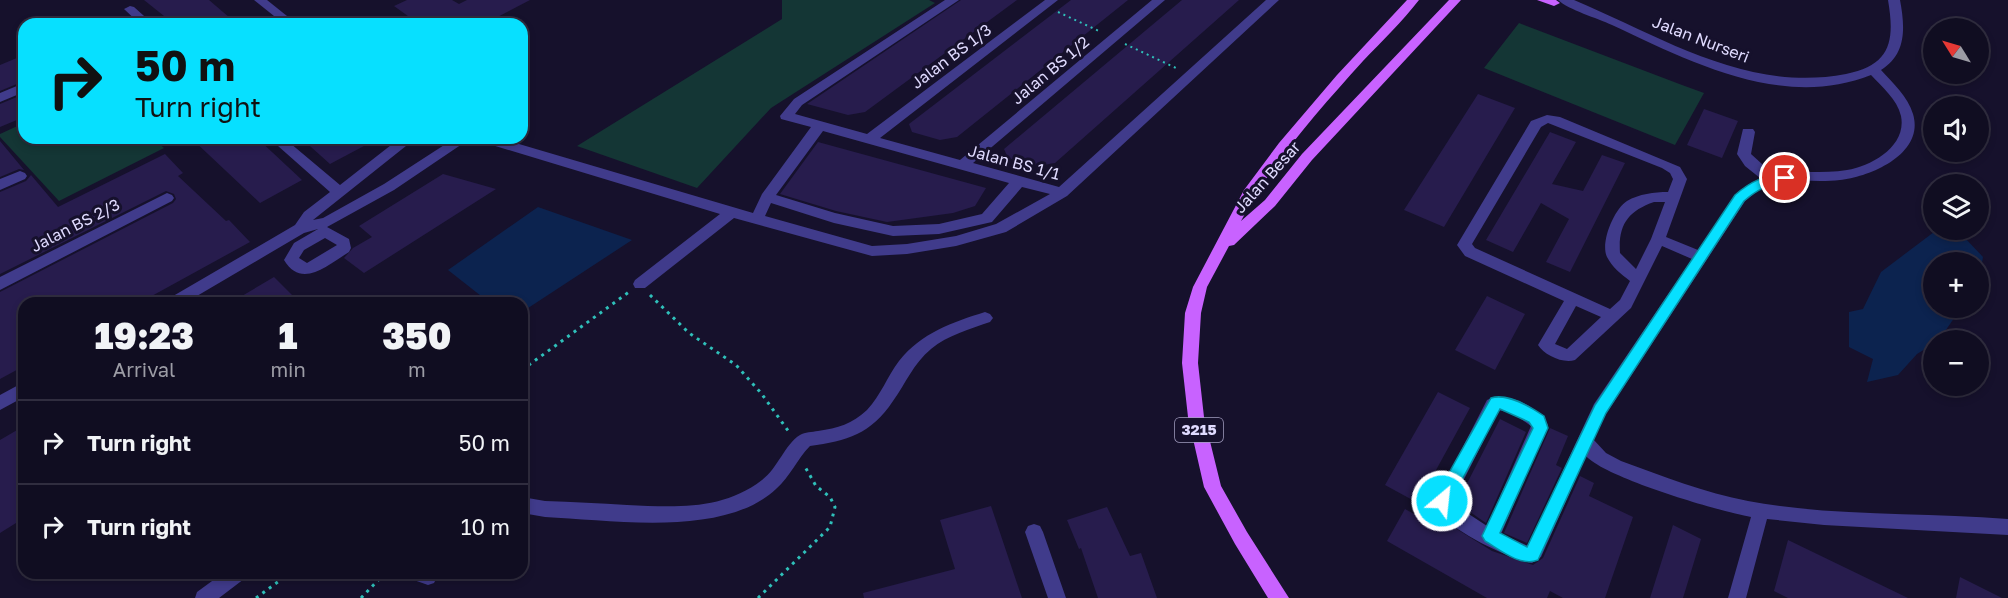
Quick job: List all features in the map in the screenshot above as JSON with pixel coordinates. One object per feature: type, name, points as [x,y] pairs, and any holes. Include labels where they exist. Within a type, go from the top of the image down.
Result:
[{"type":"main road","name":"Jalan Besar","points":[[1221,249],[1249,193],[1284,146],[1413,0]]},
{"type":"main road","points":[[1450,5],[1467,0]]},
{"type":"main road","name":"Jalan Besar","points":[[1221,249],[1270,203],[1307,157],[1450,5]]},
{"type":"main road","name":"3215","points":[[1221,249],[1200,287],[1193,313],[1190,363],[1196,417],[1213,487],[1246,547],[1272,590],[1280,598]]},
{"type":"street","points":[[260,0],[283,18]]},
{"type":"street","name":"Jalan BS 1/1","points":[[953,0],[798,102],[786,116],[1062,193],[1273,0]]},
{"type":"street","name":"Jalan BS 1/3","points":[[870,139],[1052,0]]},
{"type":"street","name":"Jalan BS 1/2","points":[[962,165],[1159,0]]},
{"type":"street","points":[[1491,536],[1540,428],[1538,421],[1534,418],[1500,402],[1493,405],[1442,505],[1448,512],[1491,536],[1522,553],[1532,555],[1600,409],[1740,198],[1752,187],[1770,179],[1850,174],[1881,162],[1903,145],[1908,123],[1902,103],[1874,70],[1890,58],[1896,46],[1897,17],[1894,0]]},
{"type":"street","name":"Jalan Nurseri","points":[[1552,1],[1616,22],[1693,58],[1761,79],[1830,82],[1874,70]]},
{"type":"street","points":[[130,9],[140,18]]},
{"type":"street","points":[[0,98],[18,90]]},
{"type":"street","points":[[1573,298],[1546,345],[1557,353],[1569,356],[1626,304],[1658,239],[1680,179],[1675,170],[1667,165],[1555,120],[1541,120],[1536,124],[1464,245],[1470,252],[1573,298],[1612,316]]},
{"type":"street","points":[[757,219],[766,197],[819,125]]},
{"type":"street","points":[[1748,132],[1744,153],[1750,163],[1770,179]]},
{"type":"street","points":[[283,144],[338,191]]},
{"type":"street","points":[[300,235],[309,216],[338,191],[401,144]]},
{"type":"street","points":[[184,297],[389,187],[455,144]]},
{"type":"street","points":[[504,144],[663,193],[872,251],[908,249],[956,241],[1001,228],[1062,193]]},
{"type":"street","points":[[0,185],[20,176]]},
{"type":"street","points":[[766,197],[834,218],[893,231],[939,229],[987,218],[1019,181]]},
{"type":"street","points":[[1638,279],[1623,267],[1613,254],[1612,237],[1626,209],[1633,204],[1653,198],[1675,196]]},
{"type":"street","name":"Jalan BS 2/3","points":[[0,284],[167,198]]},
{"type":"street","points":[[640,284],[733,211]]},
{"type":"street","points":[[1658,239],[1700,257]]},
{"type":"street","points":[[528,506],[545,509],[689,515],[732,506],[768,485],[788,464],[796,448],[806,440],[840,435],[855,429],[872,415],[887,397],[905,364],[926,344],[949,330],[985,318]]},
{"type":"street","points":[[0,403],[18,392]]},
{"type":"street","points":[[1585,439],[1588,449],[1600,459],[1651,479],[1761,511],[1869,521],[1961,522],[2008,527]]},
{"type":"street","points":[[1740,597],[1761,511]]},
{"type":"street","points":[[1034,532],[1057,598]]},
{"type":"street","points":[[204,598],[230,579]]},
{"type":"path","points":[[1058,13],[1088,27]]},
{"type":"path","points":[[1126,44],[1168,65]]},
{"type":"path","points":[[528,366],[640,284],[689,333],[736,365],[788,428],[816,486],[830,497],[835,507],[830,527],[758,598]]},
{"type":"path","points":[[256,598],[282,579]]},
{"type":"path","points":[[361,598],[379,579]]},
{"type":"green space","points":[[782,0],[929,0],[935,3],[771,108],[697,188],[577,146],[782,19]]},
{"type":"green space","points":[[1519,23],[1704,93],[1675,145],[1484,68]]},
{"type":"green space","points":[[18,126],[18,144],[160,144],[164,148],[59,201],[0,137],[0,134]]},
{"type":"water","points":[[538,207],[632,240],[528,308],[528,297],[482,297],[448,270]]},
{"type":"water","points":[[1923,240],[1967,240],[1978,252],[1923,252],[1923,318],[1954,318],[1946,330],[1923,330],[1923,350],[1898,375],[1867,382],[1873,359],[1849,347],[1849,312],[1863,309],[1881,272]]},
{"type":"building","points":[[144,0],[209,0],[230,18],[166,18]]},
{"type":"building","points":[[407,0],[452,0],[459,4],[467,0],[530,0],[496,18],[411,18],[394,6]]},
{"type":"building","points":[[961,0],[1017,0],[865,112],[848,115],[807,104]]},
{"type":"building","points":[[1071,0],[1128,0],[957,137],[940,140],[912,132],[909,124]]},
{"type":"building","points":[[1182,0],[1239,0],[1055,163],[1038,166],[1008,158],[1004,149]]},
{"type":"building","points":[[18,58],[18,84],[0,91],[0,65]]},
{"type":"building","points":[[1478,94],[1515,108],[1444,227],[1404,210]]},
{"type":"building","points":[[18,96],[18,120],[0,127],[0,104]]},
{"type":"building","points":[[1704,109],[1738,121],[1722,158],[1687,145]]},
{"type":"building","points":[[1550,132],[1576,142],[1552,184],[1583,191],[1602,155],[1625,163],[1570,272],[1546,262],[1569,219],[1541,203],[1513,252],[1486,240]]},
{"type":"building","points":[[0,141],[24,170],[19,169],[0,177]]},
{"type":"building","points":[[818,142],[986,188],[975,206],[953,213],[887,222],[836,211],[780,194]]},
{"type":"building","points":[[197,144],[263,144],[302,180],[260,203]]},
{"type":"building","points":[[308,144],[368,144],[330,164]]},
{"type":"building","points":[[165,154],[183,173],[178,176],[226,221],[229,220],[250,242],[150,297],[18,297],[18,369],[0,379],[0,292],[173,203],[176,199],[174,194],[166,191],[0,274],[0,192],[26,181],[31,175],[58,207]]},
{"type":"building","points":[[443,174],[496,189],[364,273],[344,258],[353,248],[372,237],[359,226]]},
{"type":"building","points":[[274,277],[294,297],[240,297]]},
{"type":"building","points":[[1487,296],[1525,314],[1495,370],[1455,350]]},
{"type":"building","points":[[1438,392],[1470,408],[1418,503],[1385,485]]},
{"type":"building","points":[[1500,419],[1526,432],[1486,523],[1457,503]]},
{"type":"building","points":[[1550,428],[1568,436],[1556,465],[1562,468],[1527,543],[1504,533]]},
{"type":"building","points":[[18,430],[18,522],[0,533],[0,440]]},
{"type":"building","points":[[1580,476],[1594,483],[1589,496],[1633,517],[1605,598],[1563,598],[1550,591],[1547,598],[1487,598],[1387,541],[1405,509],[1443,530],[1447,523],[1492,551],[1533,565],[1543,558]]},
{"type":"building","points":[[991,506],[1022,598],[864,598],[863,593],[955,569],[940,520]]},
{"type":"building","points":[[1107,507],[1130,556],[1141,553],[1157,598],[1098,598],[1081,548],[1079,549],[1067,520]]},
{"type":"building","points":[[1673,525],[1701,539],[1683,598],[1650,598]]},
{"type":"building","points":[[1788,540],[1908,598],[1788,598],[1774,591]]},
{"type":"building","points":[[1960,577],[2002,598],[1956,598]]},
{"type":"route","points":[[1442,501],[1493,405],[1500,402],[1534,418],[1538,421],[1540,428],[1491,536],[1522,553],[1532,555],[1590,426],[1740,198],[1752,187],[1770,179],[1785,178]]}]
